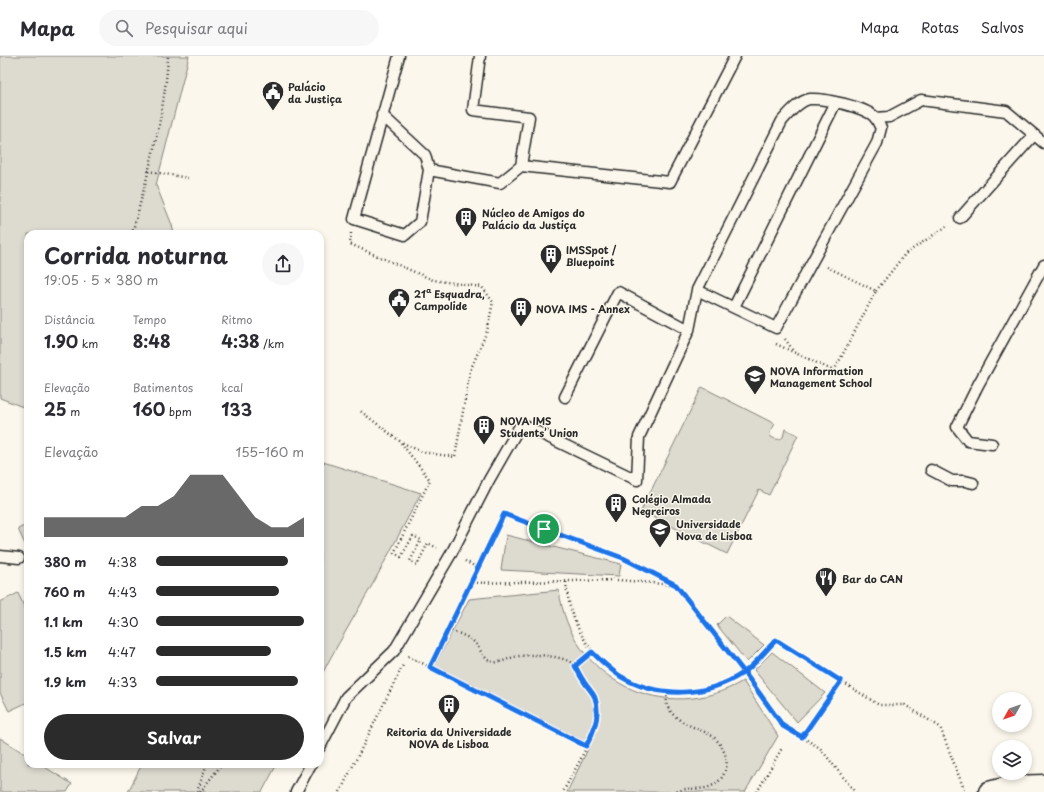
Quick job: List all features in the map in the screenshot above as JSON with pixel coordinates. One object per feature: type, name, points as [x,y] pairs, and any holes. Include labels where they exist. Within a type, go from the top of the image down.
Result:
[{"type":"street","points":[[989,792],[1012,786],[1044,784]]},
{"type":"lane","points":[[382,115],[425,155],[429,170],[420,222],[405,235],[354,219],[382,115],[399,56]]},
{"type":"lane","points":[[429,170],[500,183],[521,166],[529,117],[473,110],[480,56]]},
{"type":"lane","points":[[521,166],[670,182],[735,56]]},
{"type":"lane","points":[[324,739],[346,697],[394,651],[451,554],[489,480],[522,424],[637,480],[639,437],[689,330],[697,290],[782,121],[792,109],[809,99],[836,102],[860,108],[875,118],[881,128],[877,143],[776,328],[697,290]]},
{"type":"lane","points":[[875,118],[889,117],[921,100],[1006,111],[1044,143]]},
{"type":"lane","points":[[734,307],[836,102]]},
{"type":"lane","points":[[960,218],[1034,135]]},
{"type":"lane","points":[[992,444],[968,441],[957,427],[978,385],[1044,266]]},
{"type":"lane","points":[[565,397],[618,292],[689,330]]},
{"type":"lane","points":[[930,470],[952,481],[965,481],[973,483]]},
{"type":"lane","points":[[0,556],[19,558]]},
{"type":"lane","points":[[296,792],[309,768]]},
{"type":"path","points":[[133,230],[148,171],[166,82],[168,56]]},
{"type":"path","points":[[148,171],[188,178]]},
{"type":"path","points":[[792,352],[834,371],[876,291],[905,254],[960,218]]},
{"type":"path","points":[[354,219],[350,244],[433,280],[482,287],[493,302],[487,331],[470,371],[455,457],[422,452],[400,442],[359,410]]},
{"type":"path","points":[[837,272],[876,291]]},
{"type":"path","points":[[400,442],[430,480],[394,553],[401,557],[413,536],[421,540],[410,561],[417,565],[428,543]]},
{"type":"path","points":[[430,667],[504,514],[623,558],[676,585],[744,672],[783,726],[820,748],[855,792]]},
{"type":"path","points":[[470,584],[619,580],[676,585]]},
{"type":"path","points":[[566,582],[568,602],[573,620],[582,637],[592,652],[621,676],[655,690],[668,692],[692,692],[711,688],[728,682],[744,672],[776,640],[879,705],[905,705],[940,727],[965,792]]},
{"type":"path","points":[[448,629],[471,639],[484,656],[494,662],[500,662],[513,657],[546,655],[567,660],[575,666],[583,681],[595,697],[597,709],[596,722],[592,734],[563,792]]},
{"type":"path","points":[[575,666],[592,652]]},
{"type":"path","points":[[408,656],[586,746]]},
{"type":"path","points":[[340,792],[404,663]]},
{"type":"path","points":[[802,737],[841,681]]},
{"type":"path","points":[[668,692],[667,706],[669,710],[678,719],[691,727],[713,737],[720,744],[725,754],[727,764],[724,774],[718,782],[710,787],[685,789],[675,792]]},
{"type":"path","points":[[757,792],[782,748]]},
{"type":"path","points":[[198,792],[206,768]]},
{"type":"path","points":[[198,792],[219,768]]},
{"type":"shaded area","points":[[0,56],[189,56],[156,185],[173,230],[24,230],[24,407],[0,398]]},
{"type":"shaded area","points":[[702,387],[775,424],[770,432],[771,437],[777,439],[782,438],[785,429],[798,435],[769,495],[759,490],[727,554],[641,511]]},
{"type":"shaded area","points":[[324,462],[421,493],[375,580],[324,670]]},
{"type":"shaded area","points":[[24,526],[24,542],[18,529]]},
{"type":"shaded area","points":[[506,535],[621,564],[619,576],[501,570]]},
{"type":"shaded area","points":[[559,590],[567,622],[581,649],[601,670],[626,686],[653,696],[683,699],[713,694],[743,681],[778,736],[745,792],[567,792],[590,745],[434,666],[469,599]]},
{"type":"shaded area","points":[[18,593],[24,606],[24,704],[9,711],[0,693],[0,602]]},
{"type":"shaded area","points":[[726,616],[764,645],[747,662],[717,625]]},
{"type":"shaded area","points":[[772,652],[825,693],[797,722],[754,670]]},
{"type":"shaded area","points":[[0,738],[24,753],[24,768],[46,768],[72,784],[67,792],[0,792]]},
{"type":"shaded area","points":[[140,768],[275,768],[262,792],[128,792]]},
{"type":"place","name":"Palácio da Justiça","points":[[273,112]]},
{"type":"place","name":"Núcleo de Amigos do Palácio da Justiça","points":[[466,238]]},
{"type":"place","name":"IMSSpot / Bluepoint","points":[[551,274]]},
{"type":"place","name":"21ª Esquadra, Campolide","points":[[399,318]]},
{"type":"place","name":"NOVA IMS - Annex","points":[[521,328]]},
{"type":"place","name":"NOVA Information Management School","points":[[755,396]]},
{"type":"place","name":"NOVA IMS Students’ Union","points":[[484,446]]},
{"type":"place","name":"Colégio Almada Negreiros","points":[[616,524]]},
{"type":"place","name":"Universidade Nova de Lisboa","points":[[660,548]]},
{"type":"place","name":"Bar do CAN","points":[[826,598]]},
{"type":"place","name":"Reitoria da Universidade NOVA de Lisboa","points":[[449,724]]},
{"type":"route","points":[[544,529],[504,514],[430,667],[586,746],[596,722],[597,709],[595,697],[583,681],[575,666],[592,652],[621,676],[638,684],[655,690],[668,692],[692,692],[711,688],[728,682],[744,672],[751,666],[776,640],[841,681],[802,737],[783,726],[744,672],[676,585],[623,558],[544,529]]}]
